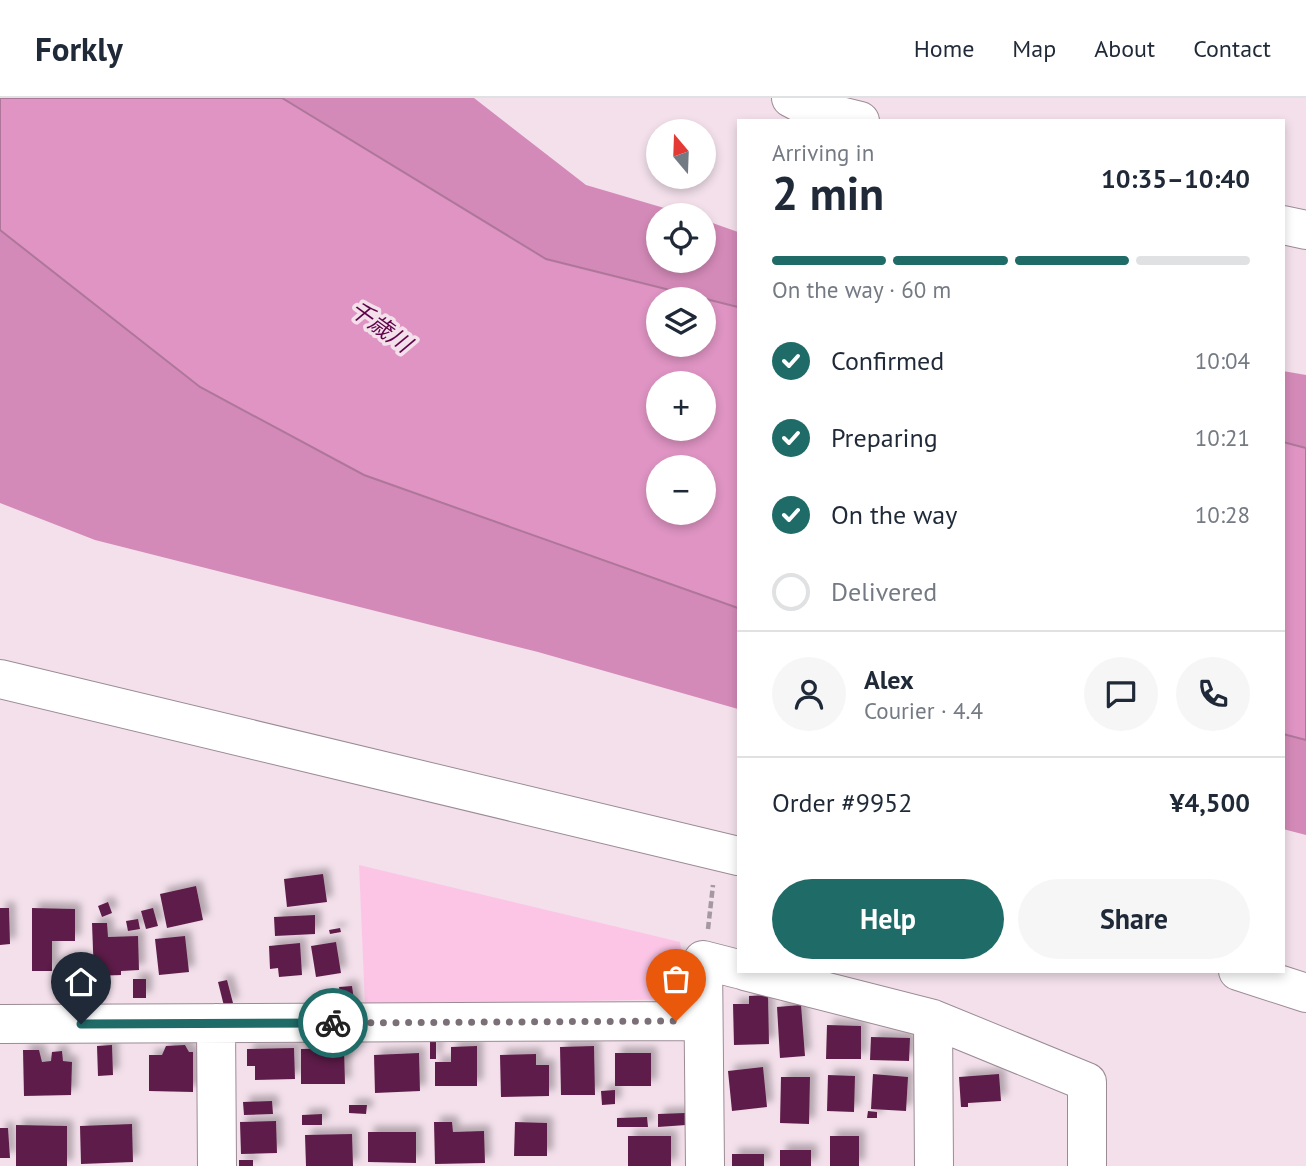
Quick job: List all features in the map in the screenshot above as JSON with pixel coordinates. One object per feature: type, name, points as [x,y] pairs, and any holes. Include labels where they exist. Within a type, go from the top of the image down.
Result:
[{"type":"street","points":[[791,98],[812,109],[852,119]]},
{"type":"street","points":[[1285,225],[1306,230]]},
{"type":"street","points":[[0,679],[725,853]]},
{"type":"street","points":[[705,1166],[703,1021],[721,965]]},
{"type":"street","points":[[754,973],[933,1019],[1087,1082],[1087,1166]]},
{"type":"street","points":[[1244,973],[1306,993]]},
{"type":"street","points":[[933,1019],[934,1166]]},
{"type":"street","points":[[0,1024],[703,1021]]},
{"type":"street","points":[[216,1023],[218,1166]]},
{"type":"path","points":[[721,965],[714,896],[725,853]]},
{"type":"shaded area","points":[[282,98],[474,98],[586,185],[647,203],[646,273],[716,273],[716,224],[737,232],[737,307],[716,302],[716,287],[658,287],[546,259]]},
{"type":"shaded area","points":[[0,230],[200,387],[364,475],[737,608],[737,709],[538,652],[95,540],[0,503]]},
{"type":"shaded area","points":[[1285,371],[1306,375],[1306,448],[1285,443]]},
{"type":"shaded area","points":[[1285,735],[1306,740],[1306,835],[1285,830]]},
{"type":"shaded area","points":[[359,865],[680,942],[689,999],[365,1005]]},
{"type":"water","name":"千歳川","points":[[0,98],[282,98],[546,259],[658,287],[646,287],[646,357],[716,357],[716,302],[737,307],[737,608],[364,475],[200,387],[0,230]]},
{"type":"water","points":[[1285,443],[1306,448],[1306,740],[1285,735]]},
{"type":"building","points":[[323,874],[327,902],[287,907],[284,879]]},
{"type":"building","points":[[196,886],[203,920],[167,928],[160,894]]},
{"type":"building","points":[[108,902],[112,913],[102,917],[98,906]]},
{"type":"building","points":[[0,908],[9,908],[10,944],[0,945]]},
{"type":"building","points":[[32,908],[75,909],[75,941],[52,941],[52,971],[32,971]]},
{"type":"building","points":[[153,908],[158,926],[146,929],[141,911]]},
{"type":"building","points":[[315,915],[315,934],[275,936],[274,917]]},
{"type":"building","points":[[138,919],[140,929],[128,931],[126,921]]},
{"type":"building","points":[[92,923],[107,923],[108,937],[138,936],[139,970],[121,971],[121,975],[94,976]]},
{"type":"building","points":[[340,928],[341,932],[330,934],[329,930]]},
{"type":"building","points":[[185,936],[189,972],[159,975],[155,939]]},
{"type":"building","points":[[336,942],[341,973],[316,977],[311,946]]},
{"type":"building","points":[[300,943],[302,975],[279,977],[278,968],[270,969],[269,946]]},
{"type":"building","points":[[133,979],[146,979],[146,998],[133,998]]},
{"type":"building","points":[[227,980],[233,1003],[224,1006],[218,982]]},
{"type":"building","points":[[352,986],[355,1007],[342,1008],[339,987]]},
{"type":"building","points":[[768,995],[769,1044],[734,1045],[733,1004],[749,1004],[749,996]]},
{"type":"building","points":[[801,1005],[805,1056],[780,1058],[777,1007]]},
{"type":"building","points":[[827,1025],[861,1026],[861,1059],[826,1059]]},
{"type":"building","points":[[871,1037],[910,1038],[909,1061],[870,1060]]},
{"type":"building","points":[[436,1040],[436,1059],[430,1059],[430,1041]]},
{"type":"building","points":[[112,1045],[113,1075],[98,1076],[97,1046]]},
{"type":"building","points":[[185,1045],[189,1052],[193,1052],[193,1092],[149,1091],[149,1055],[162,1055],[166,1046]]},
{"type":"building","points":[[477,1046],[477,1086],[435,1086],[435,1062],[451,1062],[451,1047]]},
{"type":"building","points":[[594,1046],[595,1095],[561,1095],[560,1047]]},
{"type":"building","points":[[294,1048],[295,1079],[255,1080],[255,1066],[247,1066],[247,1049]]},
{"type":"building","points":[[344,1048],[345,1084],[301,1084],[301,1049]]},
{"type":"building","points":[[23,1050],[39,1050],[42,1062],[51,1061],[52,1052],[62,1051],[63,1061],[72,1062],[71,1095],[24,1096]]},
{"type":"building","points":[[419,1053],[420,1091],[375,1093],[374,1055]]},
{"type":"building","points":[[615,1053],[651,1053],[651,1086],[615,1086]]},
{"type":"building","points":[[536,1054],[536,1065],[549,1065],[549,1096],[501,1097],[500,1055]]},
{"type":"building","points":[[763,1067],[767,1107],[732,1111],[728,1071]]},
{"type":"building","points":[[873,1074],[908,1077],[906,1111],[871,1109]]},
{"type":"building","points":[[999,1074],[1001,1101],[968,1103],[968,1107],[961,1107],[959,1077]]},
{"type":"building","points":[[828,1075],[855,1076],[854,1112],[827,1111]]},
{"type":"building","points":[[781,1077],[810,1077],[809,1124],[780,1123]]},
{"type":"building","points":[[615,1090],[615,1104],[602,1105],[601,1091]]},
{"type":"building","points":[[272,1101],[273,1114],[244,1115],[243,1102]]},
{"type":"building","points":[[349,1105],[367,1105],[366,1114],[349,1113]]},
{"type":"building","points":[[868,1111],[877,1112],[877,1118],[867,1118]]},
{"type":"building","points":[[685,1113],[686,1125],[658,1127],[658,1114]]},
{"type":"building","points":[[322,1114],[322,1125],[302,1125],[302,1115]]},
{"type":"building","points":[[647,1117],[648,1127],[617,1127],[617,1118]]},
{"type":"building","points":[[276,1121],[277,1153],[241,1154],[240,1122]]},
{"type":"building","points":[[434,1122],[452,1122],[453,1132],[484,1131],[485,1163],[435,1164]]},
{"type":"building","points":[[515,1122],[547,1123],[547,1156],[514,1156]]},
{"type":"building","points":[[132,1124],[133,1162],[81,1164],[80,1126]]},
{"type":"building","points":[[16,1125],[67,1126],[67,1166],[16,1166]]},
{"type":"building","points":[[0,1128],[8,1128],[10,1158],[0,1158]]},
{"type":"building","points":[[368,1132],[416,1132],[416,1163],[368,1162]]},
{"type":"building","points":[[352,1134],[353,1166],[306,1166],[305,1135]]},
{"type":"building","points":[[628,1136],[671,1136],[671,1166],[628,1166]]},
{"type":"building","points":[[830,1136],[859,1136],[859,1166],[830,1166]]},
{"type":"building","points":[[780,1150],[811,1150],[811,1166],[780,1166]]},
{"type":"building","points":[[732,1154],[764,1154],[764,1166],[732,1166]]},
{"type":"building","points":[[239,1160],[253,1160],[253,1166],[239,1166]]},
{"type":"way so far","points":[[333,1023],[676,1021]]},
{"type":"route","points":[[81,1024],[333,1023]]}]
